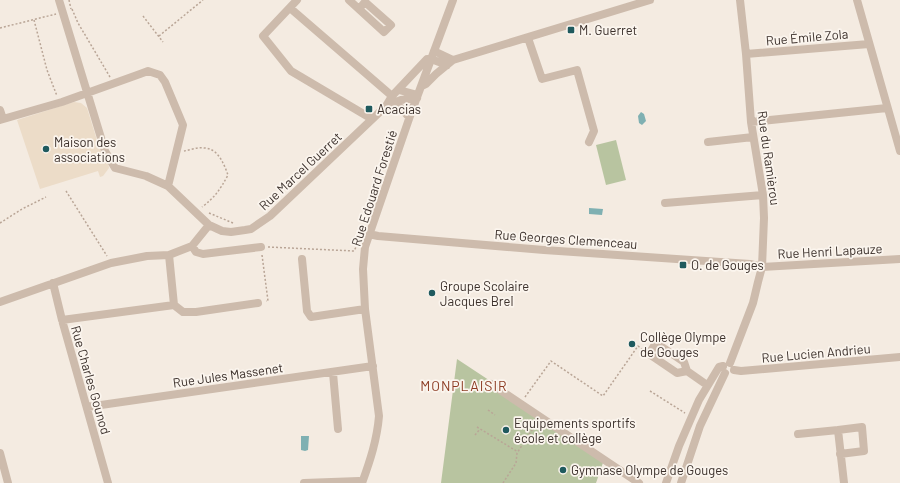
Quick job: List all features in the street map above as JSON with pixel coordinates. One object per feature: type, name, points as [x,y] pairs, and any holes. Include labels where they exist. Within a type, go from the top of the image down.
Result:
[{"type":"street","points":[[0,302],[111,263],[147,256],[169,255],[192,246],[209,224],[168,186],[146,176],[115,168],[105,151],[62,12],[60,0]]},
{"type":"street","points":[[298,0],[263,36],[291,71],[372,119]]},
{"type":"street","points":[[349,0],[359,9]]},
{"type":"street","name":"Rue Edouard Forestié","points":[[362,482],[378,434],[379,416],[379,404],[365,308],[363,269],[366,247],[369,234],[410,116],[453,0]]},
{"type":"street","points":[[421,86],[426,84],[450,63],[650,0]]},
{"type":"street","name":"Rue du Ramièrou","points":[[681,483],[700,426],[728,368],[752,303],[762,267],[764,218],[763,195],[751,122],[740,0]]},
{"type":"street","points":[[857,0],[899,141],[900,151]]},
{"type":"street","points":[[290,8],[395,96],[401,100],[417,98]]},
{"type":"street","points":[[528,38],[542,79],[577,70],[594,131],[588,142]]},
{"type":"street","name":"Rue Émile Zola","points":[[746,54],[869,44]]},
{"type":"street","points":[[433,55],[450,63]]},
{"type":"street","name":"Rue Marcel Guerret","points":[[209,224],[222,231],[231,232],[251,229],[270,216],[386,106],[427,59],[433,55]]},
{"type":"street","points":[[0,110],[2,120],[148,71],[160,75],[165,82],[183,125],[168,186]]},
{"type":"street","points":[[395,96],[414,94],[417,98]]},
{"type":"street","points":[[395,96],[407,115],[410,116]]},
{"type":"street","points":[[751,122],[888,108]]},
{"type":"street","points":[[708,142],[753,137]]},
{"type":"street","points":[[665,203],[763,195]]},
{"type":"street","name":"Rue Georges Clemenceau","points":[[369,234],[441,242],[750,264],[762,267]]},
{"type":"street","points":[[192,246],[196,252],[203,254],[261,247]]},
{"type":"street","points":[[169,255],[174,306]]},
{"type":"street","points":[[302,259],[307,311],[310,317],[365,308]]},
{"type":"street","name":"Rue Henri Lapauze","points":[[762,267],[900,259]]},
{"type":"street","name":"Rue Charles Gounod","points":[[53,283],[108,483]]},
{"type":"street","points":[[62,320],[174,306],[183,312],[196,312],[258,302]]},
{"type":"street","points":[[687,371],[677,373],[649,354],[656,343],[684,362],[687,371],[707,386]]},
{"type":"street","name":"Rue Lucien Andrieu","points":[[728,368],[741,371],[900,357]]},
{"type":"street","name":"Rue Jules Massenet","points":[[87,407],[333,373],[373,366]]},
{"type":"street","points":[[666,483],[679,446],[699,400],[719,367],[728,368]]},
{"type":"street","points":[[333,373],[338,429]]},
{"type":"street","points":[[491,384],[639,483]]},
{"type":"street","points":[[798,434],[862,427],[864,451],[840,454]]},
{"type":"street","points":[[838,430],[844,483]]},
{"type":"street","points":[[0,453],[6,483]]},
{"type":"street","points":[[304,483],[362,482]]},
{"type":"path","points":[[69,0],[72,9],[112,84]]},
{"type":"path","points":[[159,36],[203,0]]},
{"type":"path","points":[[0,28],[72,9]]},
{"type":"path","points":[[144,16],[163,42]]},
{"type":"path","points":[[34,20],[47,70],[57,96]]},
{"type":"path","points":[[176,152],[205,147],[216,152],[223,162],[228,175],[214,198],[196,212]]},
{"type":"path","points":[[66,191],[111,263]]},
{"type":"path","points":[[0,223],[22,209],[46,198]]},
{"type":"path","points":[[258,302],[268,301],[261,247],[354,251],[357,246],[366,247]]},
{"type":"path","points":[[521,404],[551,361],[603,396],[638,346],[649,354]]},
{"type":"path","points":[[650,391],[691,417]]},
{"type":"path","points":[[488,410],[495,414]]},
{"type":"path","points":[[503,483],[516,463],[518,452],[540,417]]},
{"type":"path","points":[[477,427],[518,452]]},
{"type":"path","points":[[475,435],[480,429]]},
{"type":"green space","points":[[616,140],[626,180],[606,185],[596,145]]},
{"type":"green space","name":"Equipements sportifs école et collège","points":[[457,359],[605,457],[596,483],[441,483]]},
{"type":"shaded area","points":[[74,102],[81,103],[87,108],[100,150],[108,163],[109,168],[103,176],[100,177],[98,171],[40,189],[17,120]]},
{"type":"water","points":[[641,112],[644,114],[646,121],[642,125],[639,123],[638,116]]},
{"type":"water","points":[[589,208],[603,209],[602,215],[589,214]]},
{"type":"water","points":[[301,436],[309,436],[308,450],[301,450]]},
{"type":"place","name":"M. Guerret","points":[[571,30]]},
{"type":"place","name":"Acacias","points":[[369,109]]},
{"type":"place","name":"Maison des associations","points":[[46,149]]},
{"type":"place","name":"O. de Gouges","points":[[683,265]]},
{"type":"place","name":"Groupe Scolaire Jacques Brel","points":[[432,293]]},
{"type":"place","name":"Collège Olympe de Gouges","points":[[632,344]]},
{"type":"place","name":"Equipements sportifs école et collège","points":[[506,430]]},
{"type":"place","name":"Gymnase Olympe de Gouges","points":[[563,470]]},
{"type":"district","name":"MONPLAISIR","points":[[464,386]]}]
